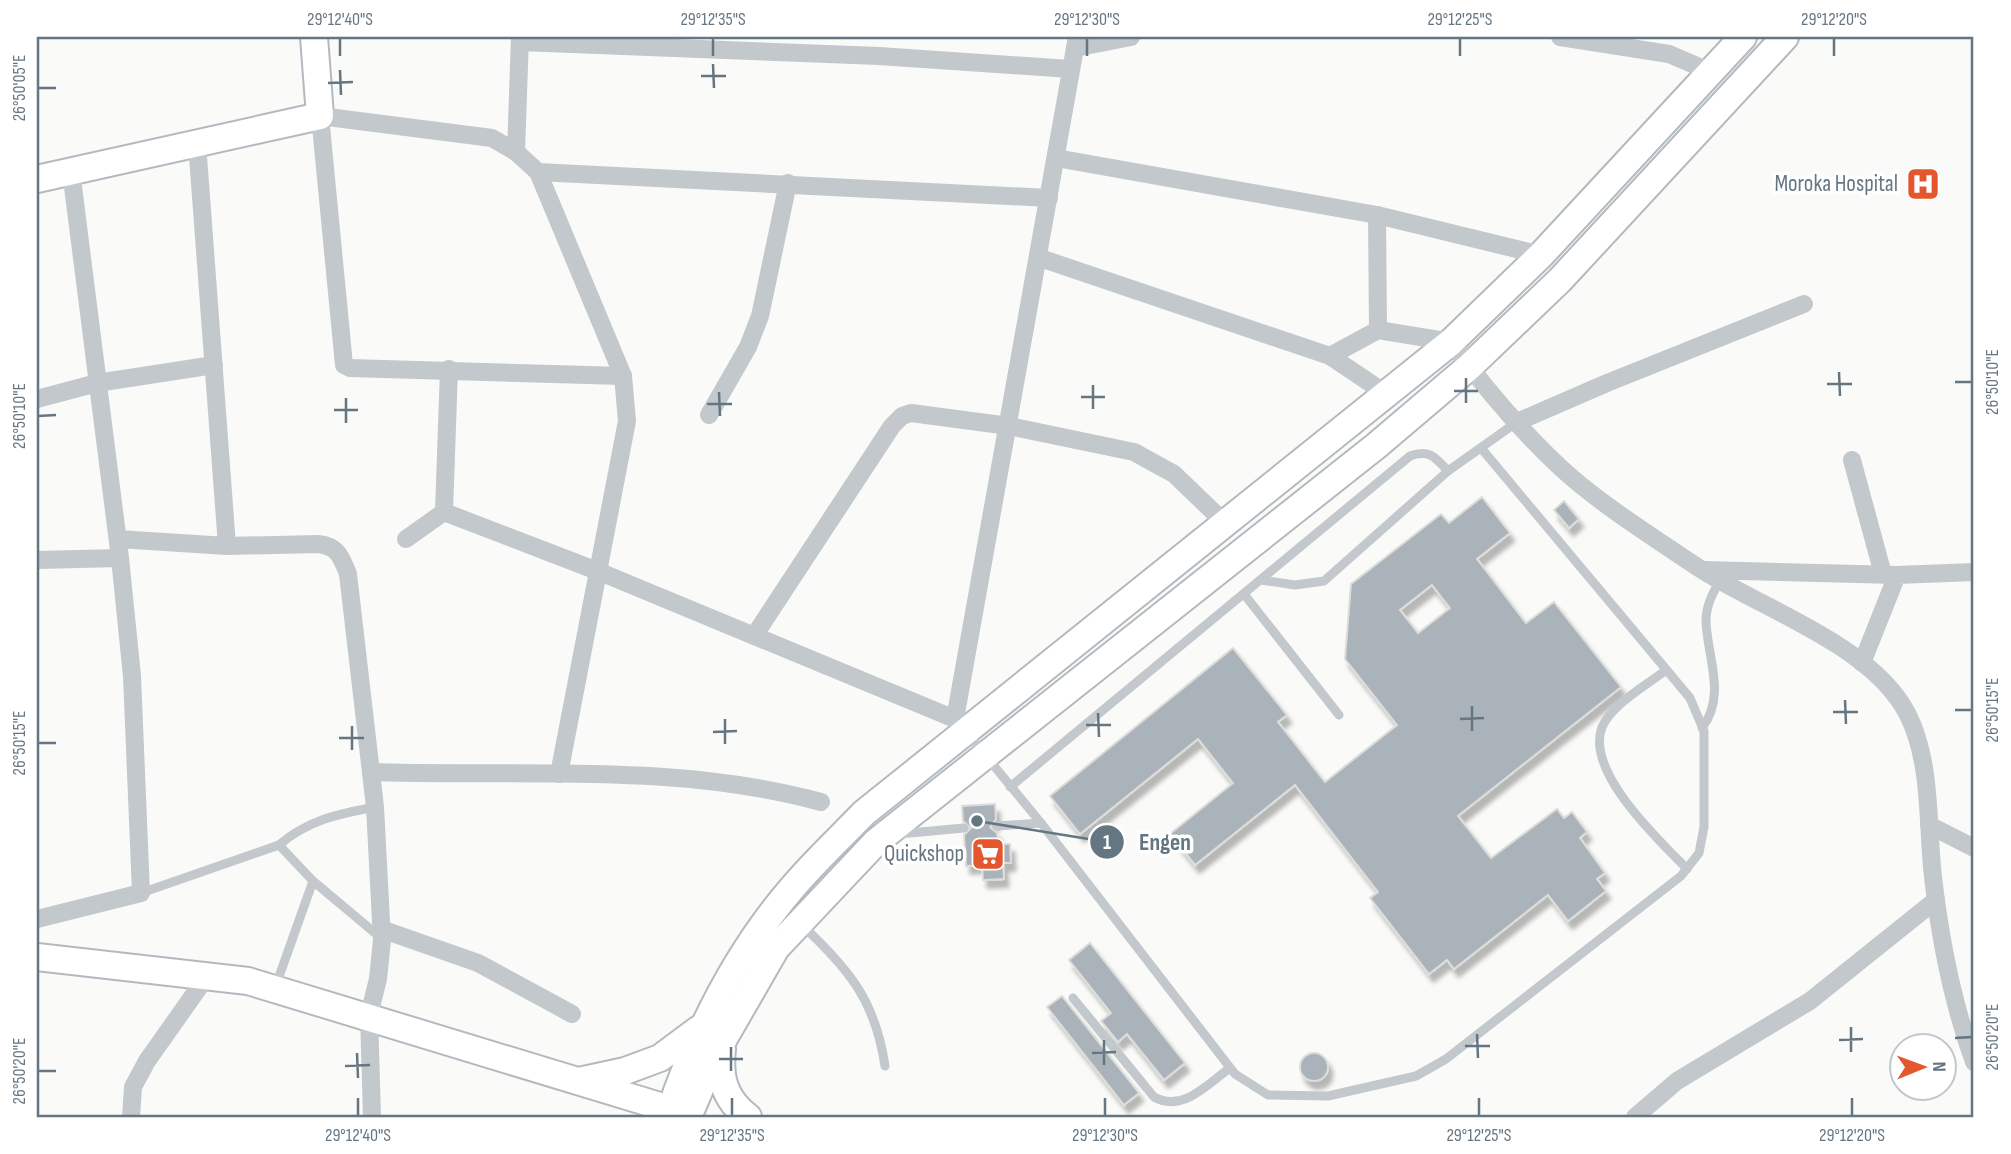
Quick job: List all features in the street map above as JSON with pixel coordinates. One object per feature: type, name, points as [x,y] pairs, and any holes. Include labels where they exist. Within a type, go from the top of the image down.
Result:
[{"type":"street","points":[[314,37],[341,362],[350,368],[623,376]]},
{"type":"street","points":[[879,37],[879,55]]},
{"type":"street","points":[[960,725],[1076,42],[1131,37]]},
{"type":"street","points":[[1560,37],[1669,54],[1711,72]]},
{"type":"street","points":[[747,1117],[726,1094],[720,1070],[714,1032],[719,995],[761,927],[794,886],[864,813],[960,725],[1225,523],[1451,342],[1541,255],[1743,37]]},
{"type":"street","points":[[37,957],[248,981],[369,1015],[683,1115],[686,1062],[714,1032],[776,948],[884,835],[1376,446],[1469,367],[1560,280],[1785,37]]},
{"type":"street","points":[[516,152],[520,39],[879,55],[1070,69]]},
{"type":"street","points":[[37,179],[320,116],[492,138],[516,152],[538,172],[623,376],[627,421],[559,774]]},
{"type":"street","points":[[197,143],[227,546]]},
{"type":"street","points":[[1056,158],[1377,215],[1541,255]]},
{"type":"street","points":[[37,919],[141,892],[132,676],[118,539],[71,171]]},
{"type":"street","points":[[538,172],[1049,198]]},
{"type":"street","points":[[709,415],[748,347],[760,316],[788,183]]},
{"type":"street","points":[[1377,215],[1378,330]]},
{"type":"street","points":[[1040,258],[1330,356],[1385,393]]},
{"type":"street","points":[[1517,422],[1804,304]]},
{"type":"street","points":[[1330,356],[1378,330],[1451,342],[1517,422],[1563,470],[1702,570],[1802,625],[1862,663],[1894,693],[1909,716],[1920,750],[1937,900],[1965,1037],[1974,1062]]},
{"type":"street","points":[[37,398],[97,383],[214,365]]},
{"type":"street","points":[[444,512],[449,369]]},
{"type":"street","points":[[754,636],[892,426],[902,416],[920,412],[1009,426],[1134,452],[1174,474],[1225,523]]},
{"type":"street","points":[[1852,460],[1891,574],[1862,663]]},
{"type":"street","points":[[406,540],[444,512]]},
{"type":"street","points":[[444,512],[600,572],[960,725]]},
{"type":"street","points":[[118,539],[227,546],[318,544],[331,545],[340,555],[348,574],[375,807],[382,934],[378,979],[369,1015],[372,1117]]},
{"type":"street","points":[[37,560],[120,558]]},
{"type":"street","points":[[1702,570],[1891,574],[1974,572]]},
{"type":"street","points":[[371,772],[689,776],[778,790],[821,802]]},
{"type":"street","points":[[1929,825],[1974,848]]},
{"type":"street","points":[[1635,1117],[1677,1081],[1810,1001],[1937,900]]},
{"type":"street","points":[[382,934],[478,963],[572,1014]]},
{"type":"street","points":[[131,1117],[133,1087],[147,1061],[207,976]]},
{"type":"street","points":[[577,1081],[625,1070],[660,1058],[714,1032]]},
{"type":"lane","points":[[1261,580],[1295,584],[1324,581],[1448,471],[1517,422]]},
{"type":"lane","points":[[960,725],[1041,823],[1230,1068],[1257,1090],[1268,1095],[1291,1097],[1328,1096],[1416,1076],[1446,1059],[1687,869],[1699,853],[1704,827],[1702,727],[1690,698],[1481,449]]},
{"type":"lane","points":[[1010,787],[1410,456],[1421,452],[1433,454],[1448,471]]},
{"type":"lane","points":[[1702,727],[1711,716],[1715,693],[1706,622],[1708,605],[1720,580]]},
{"type":"lane","points":[[1244,594],[1339,715]]},
{"type":"lane","points":[[1666,670],[1615,711],[1602,727],[1600,746],[1609,776],[1639,819],[1687,869]]},
{"type":"lane","points":[[141,892],[279,845],[294,832],[318,820],[375,807]]},
{"type":"lane","points":[[997,826],[1041,823]]},
{"type":"lane","points":[[884,835],[964,828]]},
{"type":"lane","points":[[279,845],[313,881],[382,934]]},
{"type":"lane","points":[[275,989],[313,881]]},
{"type":"lane","points":[[800,923],[855,979],[881,1039],[885,1066]]},
{"type":"lane","points":[[1073,998],[1154,1097],[1165,1103],[1184,1101],[1230,1068]]},
{"type":"building","points":[[1482,497],[1510,533],[1477,559],[1526,623],[1554,602],[1621,687],[1458,816],[1491,858],[1557,809],[1564,818],[1572,812],[1587,832],[1580,838],[1605,873],[1597,879],[1606,891],[1568,921],[1548,895],[1454,969],[1447,960],[1429,974],[1370,898],[1378,892],[1295,785],[1195,865],[1170,834],[1233,783],[1198,739],[1080,834],[1050,796],[1233,648],[1287,715],[1278,722],[1325,782],[1397,725],[1345,659],[1351,584],[1441,514],[1449,523]],"holes":[[[1432,585],[1450,608],[1418,633],[1400,610]]]},
{"type":"building","points":[[1564,501],[1579,519],[1569,528],[1554,510]]},
{"type":"building","points":[[995,804],[996,819],[990,827],[997,833],[998,844],[1010,844],[1011,863],[1003,863],[1004,879],[983,880],[982,865],[966,866],[964,835],[971,828],[963,821],[962,806]]},
{"type":"building","points":[[1090,943],[1185,1063],[1164,1080],[1127,1034],[1118,1042],[1101,1021],[1111,1013],[1069,960]]},
{"type":"building","points":[[1062,996],[1139,1093],[1124,1105],[1047,1007]]},
{"type":"building","points":[[1314,1053],[1324,1057],[1328,1067],[1324,1077],[1314,1081],[1304,1077],[1300,1067],[1304,1057]]},
{"type":"place","name":"Moroka Hospital","points":[[1923,184]]},
{"type":"place","name":"Engen","points":[[977,821]]},
{"type":"place","name":"Quickshop","points":[[988,854]]}]
